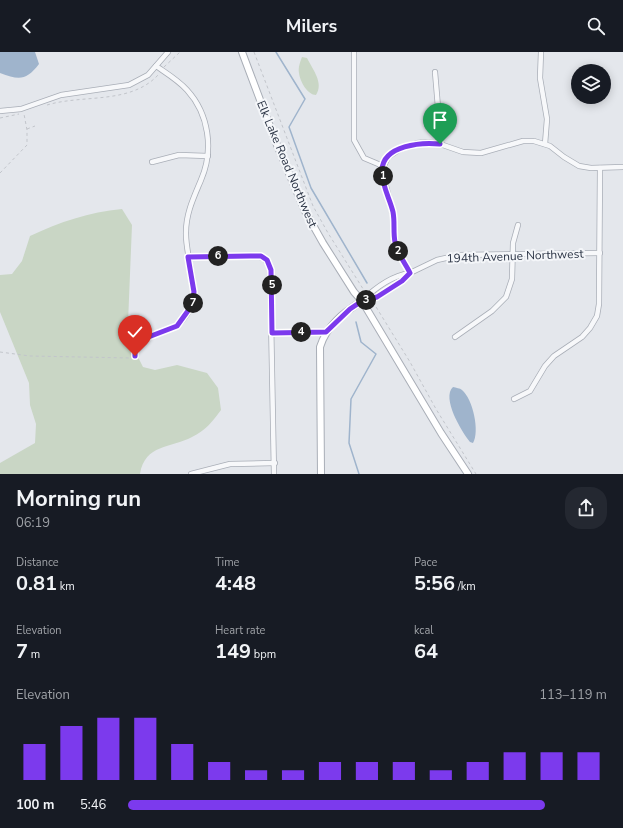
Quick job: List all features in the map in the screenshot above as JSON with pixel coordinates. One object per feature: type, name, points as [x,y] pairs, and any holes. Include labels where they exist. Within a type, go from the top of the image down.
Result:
[{"type":"street","points":[[0,112],[21,109],[61,95],[129,85],[142,79],[168,52]]},
{"type":"street","name":"Elk Lake Road Northwest","points":[[242,52],[278,145],[312,224],[354,292],[362,301],[441,433],[468,474]]},
{"type":"street","points":[[354,52],[354,140],[364,158],[383,166]]},
{"type":"street","points":[[541,52],[540,78],[547,119],[545,144]]},
{"type":"street","points":[[156,66],[186,89],[198,106],[208,133],[208,156],[206,167],[194,194],[186,223],[188,257],[194,298],[190,308],[177,326]]},
{"type":"street","points":[[435,72],[439,119],[438,144]]},
{"type":"street","points":[[410,273],[395,242],[394,214],[382,175],[383,166],[388,157],[406,146],[422,143],[438,144],[463,152],[475,153],[493,150],[523,141],[534,141],[545,144],[574,163],[585,167],[623,168]]},
{"type":"street","points":[[152,162],[179,155],[208,156]]},
{"type":"street","points":[[514,398],[530,390],[545,366],[554,356],[582,337],[590,328],[597,316],[599,304],[600,168]]},
{"type":"street","points":[[455,337],[492,312],[506,297],[512,279],[513,243],[518,225]]},
{"type":"street","name":"194th Avenue Northwest","points":[[362,301],[370,297],[377,297],[402,281],[410,273],[437,260],[448,257],[513,254],[600,253]]},
{"type":"street","points":[[188,257],[261,256],[267,260],[271,270],[274,474]]},
{"type":"street","name":"194th Avenue Northwest","points":[[370,297],[373,290],[399,274],[410,273]]},
{"type":"street","points":[[321,474],[320,350],[326,332],[339,318],[362,301]]},
{"type":"street","points":[[272,333],[326,332]]},
{"type":"street","points":[[191,474],[230,464],[275,464]]},
{"type":"path","points":[[254,52],[313,206],[328,233],[410,362],[436,410],[476,474]]},
{"type":"path","points":[[0,173],[27,145],[27,130],[23,114]]},
{"type":"path","points":[[27,130],[35,126]]},
{"type":"path","points":[[0,352],[30,356],[131,358],[135,356],[135,345],[138,341],[177,326]]},
{"type":"green space","points":[[302,57],[307,58],[317,76],[319,86],[316,95],[307,90],[301,80],[299,69]]},
{"type":"green space","points":[[122,209],[132,225],[128,323],[133,347],[143,367],[155,370],[177,365],[207,373],[218,388],[221,410],[215,418],[197,435],[184,441],[160,448],[153,452],[147,457],[140,474],[0,474],[0,463],[35,443],[36,424],[30,405],[29,383],[0,312],[0,275],[12,274],[22,261],[30,236],[75,218],[110,210]]},
{"type":"water","points":[[0,52],[35,52],[39,64],[30,74],[22,78],[12,77],[0,73]]},
{"type":"water","points":[[453,387],[459,388],[466,394],[472,408],[476,431],[473,443],[470,442],[462,431],[451,407],[449,399],[450,392]]},
{"type":"waterway","points":[[276,52],[305,99],[289,127],[311,188],[367,283]]},
{"type":"waterway","points":[[356,322],[361,342],[376,354],[351,399],[349,443],[359,474]]},
{"type":"route","points":[[135,356],[135,345],[138,341],[177,326],[188,313],[193,304],[194,292],[188,257],[261,256],[267,260],[271,270],[272,333],[326,332],[350,309],[362,301],[377,297],[402,281],[410,273],[395,242],[394,214],[382,175],[383,166],[388,157],[406,146],[428,142],[440,144]]}]
